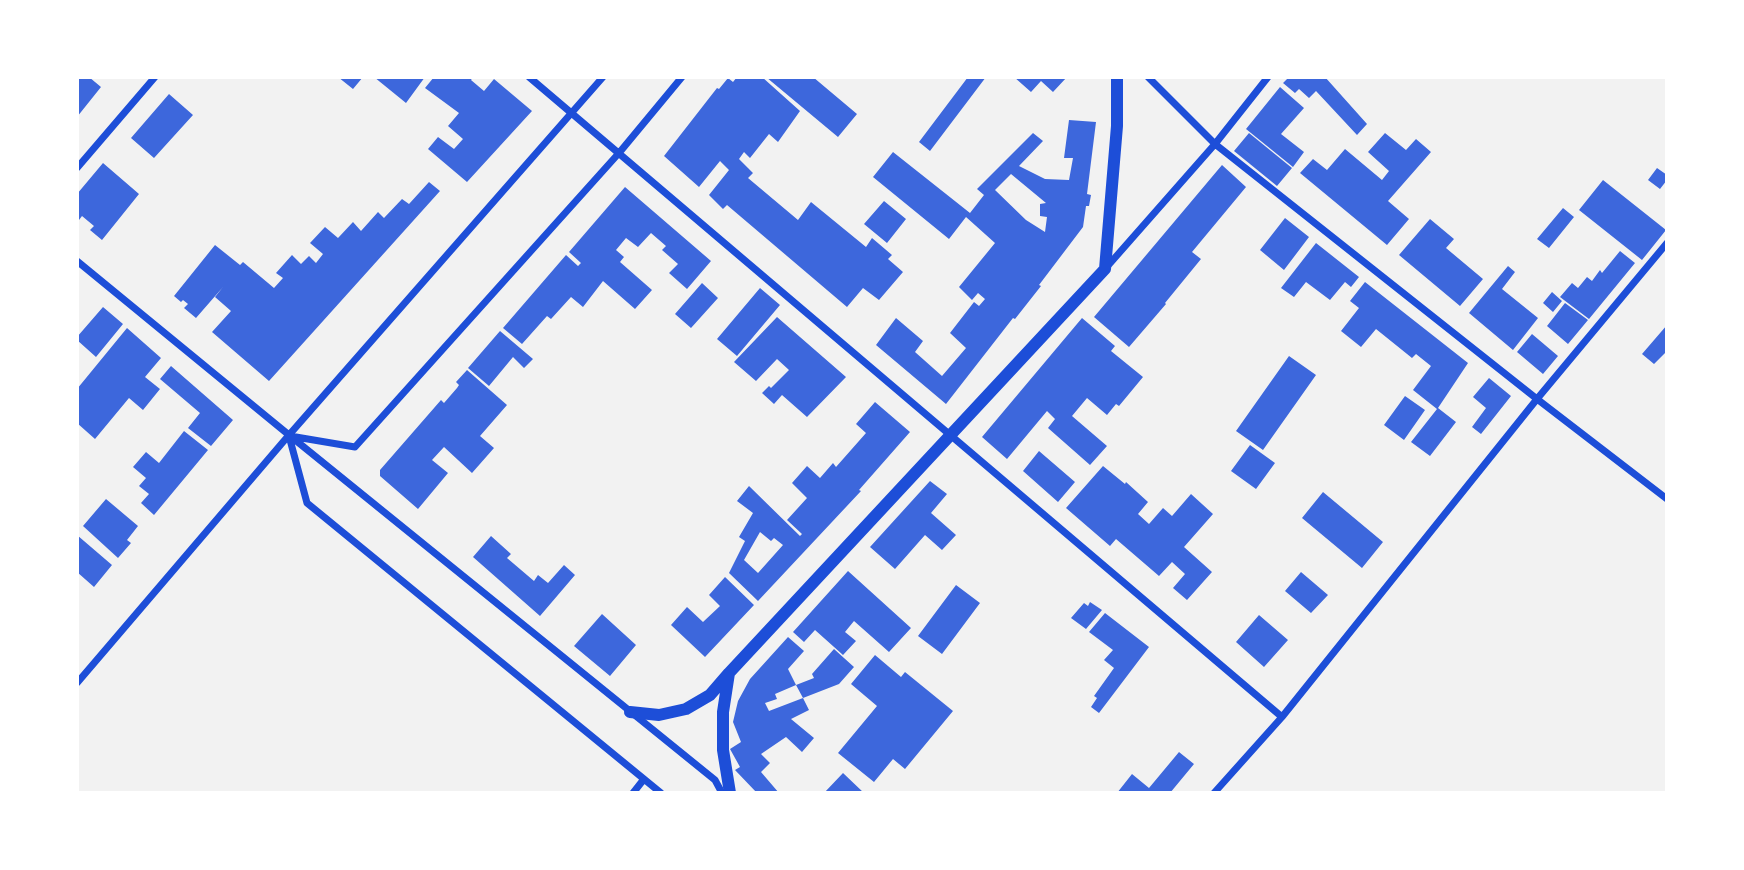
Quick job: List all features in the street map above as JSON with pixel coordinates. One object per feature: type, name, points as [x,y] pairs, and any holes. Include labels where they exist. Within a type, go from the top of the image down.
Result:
[{"type":"street","points":[[77,168],[155,77]]},
{"type":"street","points":[[529,77],[1282,717]]},
{"type":"street","points":[[77,683],[603,77]]},
{"type":"street","points":[[289,436],[355,447],[619,153],[682,77]]},
{"type":"street","points":[[1105,269],[1118,126],[1117,77]]},
{"type":"street","points":[[1148,77],[1215,144],[1667,499]]},
{"type":"street","points":[[631,712],[659,715],[686,709],[710,695],[1105,269],[1215,144],[1268,77]]},
{"type":"street","points":[[1214,793],[1282,717],[1537,399],[1667,243]]},
{"type":"street","points":[[77,261],[715,780],[722,793]]},
{"type":"street","points":[[289,436],[307,503],[661,793]]},
{"type":"street","points":[[729,673],[723,712],[723,750],[730,793]]},
{"type":"street","points":[[633,793],[644,779]]},
{"type":"building","points":[[77,77],[89,77],[101,87],[77,117]]},
{"type":"building","points":[[338,77],[363,77],[353,89]]},
{"type":"building","points":[[374,77],[425,77],[406,103]]},
{"type":"building","points":[[434,77],[473,77],[471,80],[484,91],[494,79],[532,111],[467,182],[428,149],[438,137],[454,149],[463,139],[448,126],[459,113],[425,88]]},
{"type":"building","points":[[737,77],[762,77],[800,111],[778,142],[769,134],[750,158],[744,152],[739,159],[753,173],[748,178],[798,220],[811,202],[866,247],[872,238],[892,255],[888,259],[903,272],[879,300],[863,288],[847,307],[727,205],[723,209],[709,195],[729,170],[720,161],[699,187],[664,156],[717,88],[728,78],[733,82]]},
{"type":"building","points":[[766,77],[813,77],[857,114],[838,137]]},
{"type":"building","points":[[968,77],[986,77],[930,151],[919,142]]},
{"type":"building","points":[[1014,77],[1067,77],[1053,92],[1041,81],[1031,92]]},
{"type":"building","points":[[1289,77],[1325,77],[1367,124],[1357,135],[1316,91],[1309,98],[1299,89],[1295,93],[1283,83]]},
{"type":"building","points":[[1280,87],[1304,108],[1281,134],[1304,152],[1293,167],[1246,129]]},
{"type":"building","points":[[169,94],[193,115],[154,158],[131,138]]},
{"type":"building","points":[[1069,120],[1096,122],[1087,194],[1091,195],[1089,206],[1086,206],[1083,227],[1039,285],[1041,286],[946,404],[876,345],[896,318],[923,341],[915,352],[942,376],[966,348],[950,333],[974,302],[979,306],[985,299],[978,293],[972,300],[959,287],[995,243],[966,217],[949,239],[873,177],[893,152],[970,213],[984,195],[977,189],[1033,133],[1043,141],[1019,166],[1045,179],[1069,180],[1073,158],[1064,158]],"holes":[[[1011,174],[1046,203],[1040,204],[1040,216],[1047,217],[1045,232],[1026,220],[995,190]]]},
{"type":"building","points":[[1249,133],[1292,168],[1277,186],[1234,151]]},
{"type":"building","points":[[1385,133],[1406,150],[1416,139],[1431,152],[1388,201],[1409,219],[1387,245],[1300,173],[1313,159],[1327,170],[1345,149],[1382,180],[1389,171],[1368,152]]},
{"type":"building","points":[[103,163],[139,194],[102,240],[90,230],[94,226],[82,216],[79,220],[77,218],[77,194]]},
{"type":"building","points":[[1222,165],[1246,187],[1192,252],[1201,259],[1129,347],[1094,317]]},
{"type":"building","points":[[1657,168],[1667,175],[1667,180],[1660,189],[1648,180]]},
{"type":"building","points":[[1603,180],[1666,230],[1642,260],[1579,210]]},
{"type":"building","points":[[429,182],[440,191],[269,381],[212,332],[231,311],[215,297],[223,287],[196,318],[184,308],[188,304],[174,296],[215,245],[240,265],[243,262],[274,288],[283,278],[276,273],[292,255],[301,264],[309,256],[316,263],[323,254],[310,243],[325,227],[338,238],[353,222],[361,231],[378,212],[384,218],[402,199],[409,204]]},
{"type":"building","points":[[625,187],[711,261],[687,289],[669,273],[678,264],[662,250],[666,246],[651,233],[638,247],[626,238],[616,250],[624,257],[620,262],[652,290],[635,309],[603,281],[583,307],[571,297],[551,319],[547,316],[522,344],[503,328],[566,255],[578,266],[581,263],[569,252]]},
{"type":"building","points":[[884,201],[906,219],[887,243],[864,224]]},
{"type":"building","points":[[1563,208],[1574,217],[1549,248],[1537,239]]},
{"type":"building","points":[[1285,218],[1309,237],[1284,270],[1260,250]]},
{"type":"building","points":[[1430,219],[1454,239],[1446,248],[1483,279],[1460,306],[1399,255]]},
{"type":"building","points":[[1316,243],[1359,277],[1351,287],[1345,282],[1330,300],[1306,282],[1294,297],[1281,288]]},
{"type":"building","points":[[1620,251],[1635,263],[1589,319],[1560,297],[1572,283],[1578,288],[1587,277],[1592,281]]},
{"type":"building","points":[[1508,266],[1515,272],[1502,289],[1538,318],[1513,350],[1469,313]]},
{"type":"building","points":[[1365,282],[1468,363],[1438,408],[1456,422],[1430,456],[1411,442],[1437,409],[1413,390],[1431,366],[1416,354],[1412,358],[1376,329],[1361,347],[1341,331],[1359,308],[1350,301]]},
{"type":"building","points":[[702,283],[718,298],[691,328],[675,314]]},
{"type":"building","points":[[760,288],[780,305],[737,356],[717,339]]},
{"type":"building","points":[[1552,292],[1562,301],[1553,312],[1543,303]]},
{"type":"building","points":[[1565,303],[1588,320],[1568,344],[1547,326]]},
{"type":"building","points":[[103,307],[123,324],[96,357],[77,337]]},
{"type":"building","points":[[777,317],[846,377],[807,417],[782,395],[774,404],[762,393],[789,370],[777,359],[756,381],[734,362]]},
{"type":"building","points":[[1082,318],[1115,346],[1111,351],[1143,377],[1119,406],[1116,404],[1107,415],[1087,398],[1072,416],[1107,446],[1090,465],[1048,428],[1055,419],[1047,411],[1007,459],[982,437]]},
{"type":"building","points":[[1667,325],[1667,351],[1654,364],[1642,354]]},
{"type":"building","points":[[127,328],[161,358],[145,377],[160,389],[143,410],[129,398],[95,439],[77,423],[77,389]]},
{"type":"building","points":[[500,331],[533,359],[524,368],[513,357],[489,386],[468,368]]},
{"type":"building","points":[[1532,334],[1558,356],[1543,374],[1517,352]]},
{"type":"building","points":[[1289,356],[1316,375],[1263,450],[1236,431]]},
{"type":"building","points":[[171,366],[233,420],[211,446],[188,428],[200,413],[160,379]]},
{"type":"building","points":[[467,370],[507,405],[480,436],[494,448],[472,473],[444,447],[432,460],[448,473],[418,509],[380,476],[380,470],[441,400],[444,403],[459,385],[456,382]]},
{"type":"building","points":[[1489,378],[1511,396],[1481,434],[1472,427],[1486,408],[1473,397]]},
{"type":"building","points":[[1405,396],[1425,410],[1404,440],[1384,425]]},
{"type":"building","points":[[875,402],[910,432],[859,490],[861,491],[758,601],[729,573],[745,541],[739,537],[753,513],[737,501],[749,486],[800,536],[802,534],[787,520],[807,498],[792,483],[807,466],[820,478],[833,463],[836,467],[866,433],[856,424]],"holes":[[[760,532],[771,541],[774,538],[783,545],[758,573],[744,560]]]},
{"type":"building","points":[[184,431],[208,450],[154,515],[141,503],[149,494],[139,486],[146,478],[133,467],[146,452],[159,463]]},
{"type":"building","points":[[1250,445],[1275,463],[1256,489],[1231,471]]},
{"type":"building","points":[[1039,451],[1075,482],[1058,502],[1023,471]]},
{"type":"building","points":[[1103,466],[1148,502],[1138,514],[1149,524],[1163,508],[1172,516],[1191,494],[1213,514],[1184,547],[1212,572],[1187,600],[1173,588],[1185,574],[1172,562],[1159,576],[1116,539],[1110,546],[1066,508]]},
{"type":"building","points":[[930,481],[947,494],[931,513],[956,535],[942,550],[925,535],[895,569],[870,547]]},
{"type":"building","points":[[1323,492],[1383,542],[1362,568],[1302,518]]},
{"type":"building","points":[[106,499],[138,526],[127,540],[131,543],[118,558],[83,526]]},
{"type":"building","points":[[77,535],[112,565],[94,587],[77,572]]},
{"type":"building","points":[[491,536],[511,554],[507,558],[534,581],[538,575],[548,583],[564,565],[575,575],[540,616],[473,557]]},
{"type":"building","points":[[848,571],[911,628],[889,652],[854,621],[845,632],[856,641],[843,655],[815,630],[804,642],[793,632]]},
{"type":"building","points":[[1301,572],[1328,595],[1311,613],[1285,591]]},
{"type":"building","points":[[725,577],[754,605],[705,657],[671,625],[687,607],[703,622],[720,606],[709,595]]},
{"type":"building","points":[[956,585],[980,603],[942,654],[918,636]]},
{"type":"building","points":[[1090,602],[1102,610],[1086,629],[1071,618],[1084,603],[1088,606]]},
{"type":"building","points":[[1105,613],[1149,647],[1099,713],[1091,707],[1097,698],[1094,696],[1114,668],[1104,660],[1113,650],[1089,632]]},
{"type":"building","points":[[602,614],[636,645],[610,676],[574,646]]},
{"type":"building","points":[[1259,615],[1288,640],[1264,667],[1236,642]]},
{"type":"building","points":[[788,637],[804,651],[788,669],[796,685],[775,694],[777,699],[765,703],[769,711],[803,698],[809,710],[791,719],[814,738],[802,752],[786,737],[761,754],[770,763],[761,772],[779,793],[757,793],[735,770],[740,767],[730,749],[741,742],[733,722],[738,701],[750,679]]},
{"type":"building","points":[[834,649],[854,667],[839,684],[803,698],[796,685],[814,678],[812,674]]},
{"type":"building","points":[[875,655],[901,677],[905,672],[953,711],[905,769],[893,759],[874,782],[838,753],[877,706],[851,684]]},
{"type":"building","points":[[1179,752],[1194,764],[1170,793],[1117,793],[1132,774],[1149,788]]},
{"type":"building","points":[[843,773],[864,793],[824,793]]}]
